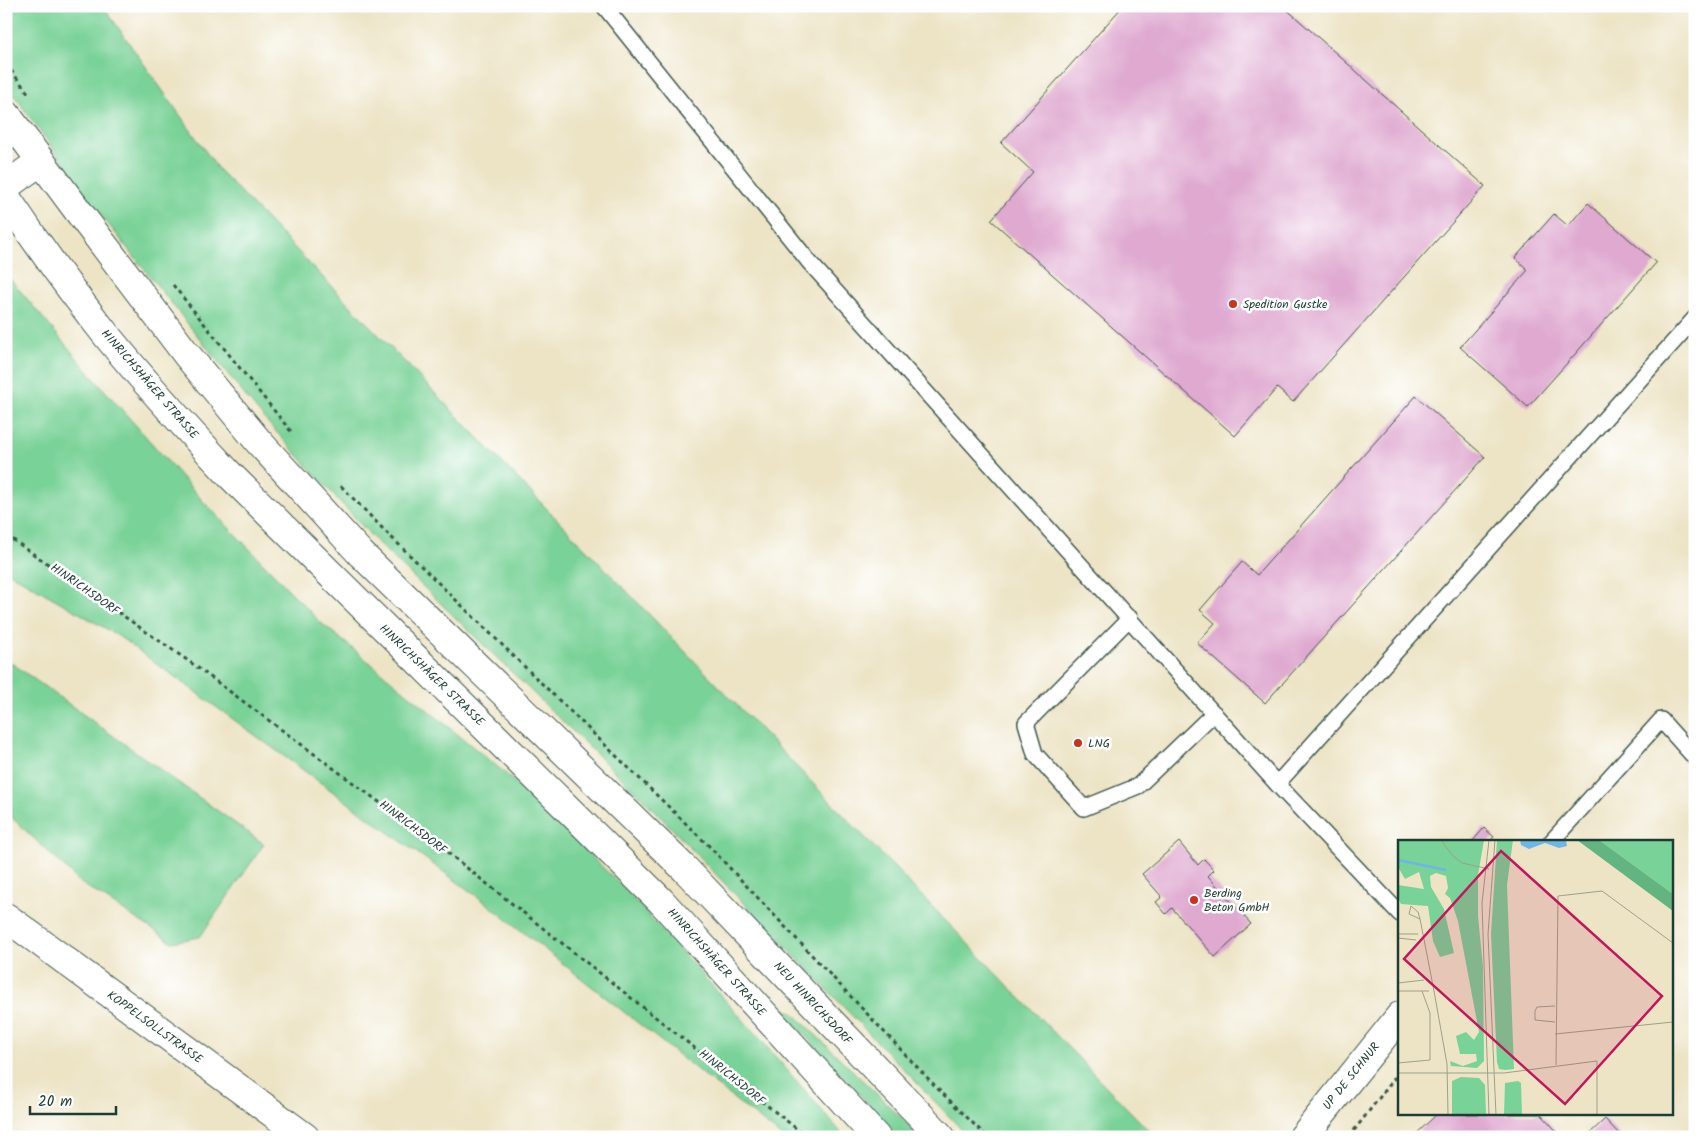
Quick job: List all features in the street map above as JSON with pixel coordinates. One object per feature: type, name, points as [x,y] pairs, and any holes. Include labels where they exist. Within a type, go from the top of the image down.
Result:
[{"type":"main road","points":[[6,114],[40,161],[6,186]]},
{"type":"main road","name":"NEU HINRICHSDORF","points":[[40,161],[187,355],[258,441],[342,532],[375,567],[685,869],[941,1137]]},
{"type":"main road","name":"HINRICHSHÄGER STRASSE","points":[[6,197],[48,259],[106,335],[165,404],[230,475],[661,901],[876,1137]]},
{"type":"main road","name":"KOPPELSOLLSTRASSE","points":[[6,917],[305,1137]]},
{"type":"main road","name":"UP DE SCHNUR","points":[[1303,1137],[1398,1018]]},
{"type":"lane","points":[[604,6],[810,263],[1277,784],[1398,912]]},
{"type":"lane","points":[[1277,784],[1695,318]]},
{"type":"lane","points":[[1130,618],[1026,723],[1035,754],[1084,808],[1138,786],[1214,713]]},
{"type":"lane","points":[[1553,840],[1661,720],[1695,758]]},
{"type":"path","points":[[6,64],[30,95]]},
{"type":"path","points":[[172,284],[296,438]]},
{"type":"path","points":[[335,480],[394,540],[708,846],[938,1089],[987,1137]]},
{"type":"path","name":"HINRICHSDORF","points":[[6,535],[190,662],[448,853],[807,1137]]},
{"type":"path","points":[[1349,1137],[1398,1074]]},
{"type":"green space","points":[[6,6],[103,6],[218,169],[1155,1137],[969,1137],[648,804],[376,541],[259,413],[101,215],[6,84]]},
{"type":"green space","points":[[6,274],[92,376],[203,501],[320,622],[505,773],[623,887],[754,1032],[845,1137],[782,1137],[485,902],[117,635],[6,571]]},
{"type":"green space","points":[[6,659],[264,844],[200,937],[172,942],[81,883],[6,812]]},
{"type":"green space","points":[[774,1002],[793,1013],[921,1137],[899,1137]]},
{"type":"building","name":"Spedition Gustke","points":[[1123,6],[1283,6],[1485,186],[1293,402],[1277,388],[1235,436],[991,220],[1033,172],[1001,143]]},
{"type":"building","points":[[1588,203],[1656,263],[1528,407],[1460,347],[1528,270],[1515,258],[1554,214],[1568,226]]},
{"type":"building","points":[[1416,396],[1485,457],[1265,703],[1197,643],[1215,623],[1200,610],[1242,562],[1257,575]]},
{"type":"building","points":[[1484,828],[1494,837],[1491,840],[1474,840]]},
{"type":"building","name":"Berding Beton GmbH","points":[[1179,842],[1198,865],[1204,859],[1214,870],[1208,876],[1251,924],[1215,957],[1172,908],[1166,914],[1156,902],[1162,897],[1142,874]]},
{"type":"building","points":[[1435,1116],[1543,1116],[1562,1137],[1413,1137]]},
{"type":"building","points":[[1605,1119],[1622,1137],[1586,1137]]},
{"type":"place","name":"Spedition Gustke","points":[[1233,304]]},
{"type":"place","name":"LNG","points":[[1078,743]]},
{"type":"place","name":"Berding Beton GmbH","points":[[1194,900]]}]
